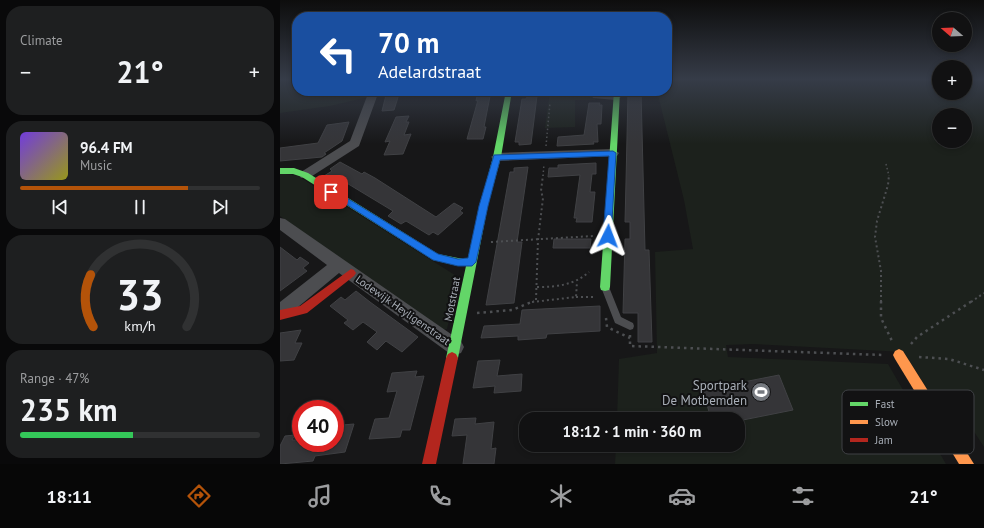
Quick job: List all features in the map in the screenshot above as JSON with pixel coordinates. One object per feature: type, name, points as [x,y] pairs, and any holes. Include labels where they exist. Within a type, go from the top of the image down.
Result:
[{"type":"street","points":[[305,175],[355,143],[370,101]]},
{"type":"street","name":"Motstraat","points":[[429,464],[476,243],[497,157],[507,101]]},
{"type":"street","points":[[605,287],[616,101]]},
{"type":"street","points":[[497,157],[613,153]]},
{"type":"street","points":[[280,171],[294,171],[305,175],[436,258],[458,262],[472,262]]},
{"type":"street","name":"Lodewijk Heyligenstraat","points":[[280,223],[455,347]]},
{"type":"street","points":[[280,313],[344,269]]},
{"type":"street","points":[[899,355],[921,390]]},
{"type":"street","points":[[961,454],[967,464]]},
{"type":"lane","points":[[605,287],[618,320],[630,326]]},
{"type":"path","points":[[536,300],[538,240],[544,156],[550,103]]},
{"type":"path","points":[[886,164],[889,176],[888,185],[878,215],[874,237],[880,271],[881,318],[899,355]]},
{"type":"path","points":[[476,243],[608,236]]},
{"type":"path","points":[[537,287],[566,286],[577,282],[591,270]]},
{"type":"path","points":[[462,314],[512,310],[536,300],[576,297],[577,282]]},
{"type":"path","points":[[899,355],[918,337],[984,293]]},
{"type":"path","points":[[630,326],[630,346],[899,355],[949,359],[984,370]]},
{"type":"shaded area","points":[[280,101],[353,101],[330,106],[280,113]]},
{"type":"shaded area","points":[[549,101],[575,101],[575,127],[545,128]]},
{"type":"shaded area","points":[[659,101],[984,101],[984,447],[974,432],[974,390],[928,390],[904,352],[753,344],[726,345],[728,357],[888,364],[903,390],[842,390],[842,454],[940,454],[946,464],[615,464],[616,452],[745,452],[745,412],[617,412],[619,359],[657,353],[655,252],[693,249],[684,200]]},
{"type":"shaded area","points":[[280,173],[298,176],[458,277],[459,279],[447,329],[441,330],[280,216]]},
{"type":"building","points":[[385,101],[397,101],[394,110],[382,111]]},
{"type":"building","points":[[478,101],[489,101],[483,139],[467,139]]},
{"type":"building","points":[[522,101],[536,101],[531,144],[519,145],[519,142],[515,142]]},
{"type":"building","points":[[628,101],[641,101],[645,250],[649,250],[652,342],[638,342],[638,313],[623,313],[625,239],[630,239],[630,222],[625,222]]},
{"type":"building","points":[[589,103],[600,103],[599,105],[602,105],[601,124],[597,124],[598,142],[593,142],[594,144],[557,146],[558,137],[584,135]]},
{"type":"building","points":[[409,116],[406,122],[409,122],[404,135],[411,134],[403,154],[384,155],[390,141],[385,142],[396,117]]},
{"type":"building","points":[[349,122],[342,141],[324,153],[326,154],[322,157],[280,161],[280,148],[318,143],[327,125]]},
{"type":"building","points":[[340,162],[362,174],[364,172],[375,178],[436,217],[454,203],[463,208],[460,211],[463,213],[438,235],[433,232],[429,235],[406,221],[401,224],[388,216],[393,211],[340,179],[335,182],[324,176],[332,171],[330,169]]},
{"type":"building","points":[[596,163],[596,174],[592,174],[590,192],[595,192],[592,222],[576,222],[577,218],[574,218],[580,175],[548,177],[549,168],[558,168],[558,165]]},
{"type":"building","points":[[528,167],[517,242],[522,242],[514,303],[486,305],[510,172],[514,172],[514,168]]},
{"type":"building","points":[[554,239],[591,239],[590,248],[553,248]]},
{"type":"building","points":[[280,247],[297,260],[300,257],[309,263],[303,268],[307,271],[280,291]]},
{"type":"building","points":[[356,291],[418,337],[402,352],[386,341],[377,350],[367,342],[377,332],[363,322],[353,330],[344,323],[348,320],[330,306],[341,297],[345,300]]},
{"type":"building","points":[[600,306],[600,331],[547,334],[546,338],[518,340],[518,336],[481,338],[484,326],[520,324],[522,310]]},
{"type":"building","points":[[301,330],[295,343],[302,343],[294,360],[280,361],[280,333]]},
{"type":"building","points":[[500,360],[497,376],[522,374],[521,391],[494,393],[495,386],[473,388],[478,361]]},
{"type":"building","points":[[417,371],[415,377],[424,376],[410,430],[402,430],[400,437],[369,439],[375,419],[389,418],[397,391],[387,392],[392,373]]},
{"type":"building","points":[[779,375],[793,410],[745,420],[745,412],[709,412],[703,390]]},
{"type":"building","points":[[476,418],[475,424],[494,422],[491,449],[496,448],[494,464],[463,464],[467,435],[452,436],[455,419]]},
{"type":"building","points":[[354,424],[345,452],[315,456],[313,461],[280,464],[280,446],[285,436],[292,435],[292,452],[344,452],[344,425]]},
{"type":"traffic: fast","points":[[452,358],[484,205],[497,157],[507,101]]},
{"type":"traffic: fast","points":[[605,287],[616,101]]},
{"type":"traffic: fast","points":[[280,171],[294,171],[305,175],[436,257],[458,262],[472,262]]},
{"type":"traffic: slow","points":[[899,355],[921,390]]},
{"type":"traffic: slow","points":[[961,454],[967,464]]},
{"type":"traffic: jam","points":[[280,315],[303,310],[351,273]]},
{"type":"traffic: jam","points":[[429,464],[452,358]]},
{"type":"place","name":"Sportpark De Motbemden","points":[[761,392]]},
{"type":"route","points":[[331,192],[436,258],[458,262],[472,262],[484,206],[497,157],[613,153],[608,236]]}]
